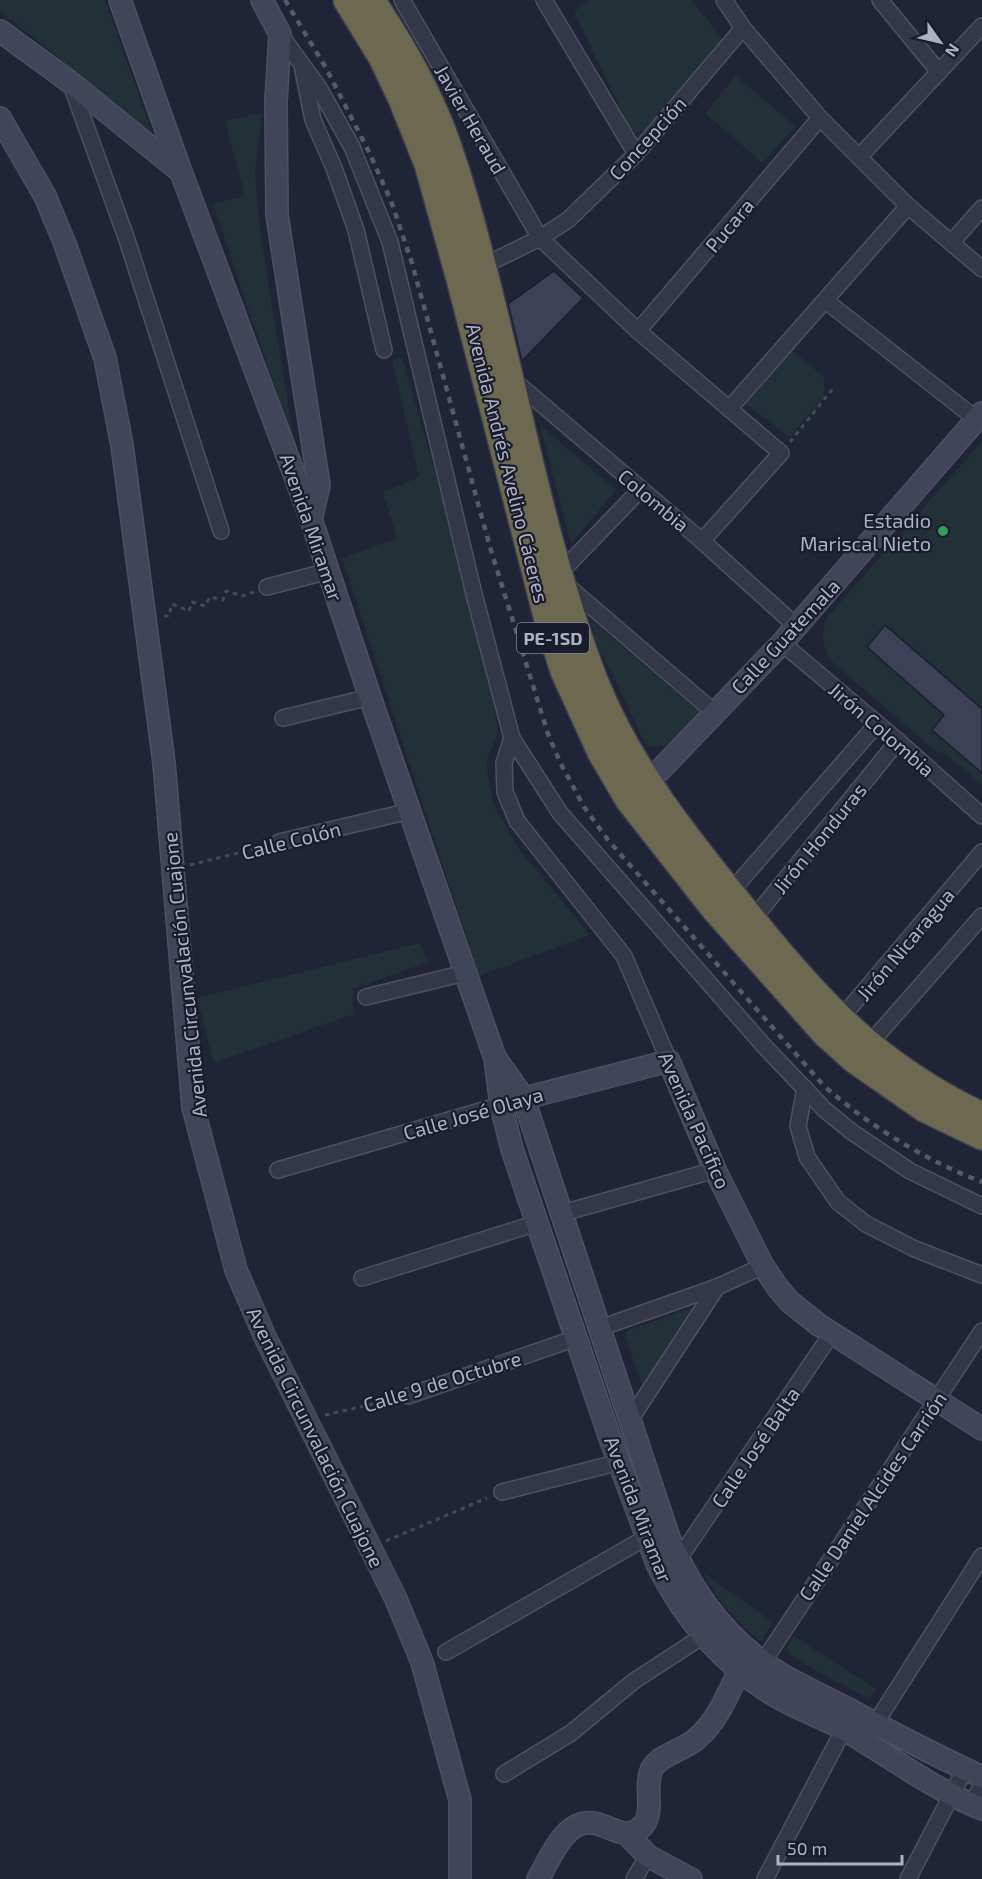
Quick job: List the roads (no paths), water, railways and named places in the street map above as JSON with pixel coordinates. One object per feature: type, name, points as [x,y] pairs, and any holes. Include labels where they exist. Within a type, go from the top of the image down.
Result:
[{"type":"highway","name":"Avenida Andrés Avelino Cáceres","points":[[347,0],[382,57],[402,99],[510,377],[559,577],[595,682],[619,734],[639,792]]},
{"type":"highway","name":"Avenida Andrés Avelino Cáceres","points":[[371,0],[400,47],[442,131],[549,624],[564,672],[601,752],[639,792],[745,927],[786,961],[832,1027],[862,1052],[914,1079],[979,1122]]},
{"type":"main road","name":"Avenida Miramar","points":[[120,0],[181,172],[329,571],[369,697],[495,1058],[501,1105],[512,1149],[620,1462],[668,1585],[678,1603],[703,1636],[739,1671],[782,1700],[844,1729],[952,1796],[977,1807]]},
{"type":"main road","points":[[262,0],[280,34],[276,102],[276,215],[319,485],[311,519]]},
{"type":"main road","points":[[0,31],[70,82],[181,172]]},
{"type":"main road","name":"Avenida Circunvalación Cuajone","points":[[0,118],[45,196],[65,244],[105,358],[122,445],[164,762],[194,1107],[237,1270],[265,1337],[395,1598],[422,1662],[460,1800],[460,1879]]},
{"type":"main road","name":"Calle Guatemala","points":[[639,792],[782,643],[979,416]]},
{"type":"main road","name":"Avenida Miramar","points":[[495,1058],[523,1097],[669,1538],[693,1587],[711,1612],[744,1647],[763,1662],[794,1682],[974,1773]]},
{"type":"main road","name":"Calle José Olaya","points":[[501,1105],[523,1097],[669,1061]]},
{"type":"main road","name":"Avenida Pacifico","points":[[669,1061],[715,1170],[764,1266],[778,1288],[804,1315],[982,1429]]},
{"type":"main road","points":[[627,1834],[637,1830],[645,1823],[649,1806],[648,1781],[653,1767],[698,1738],[723,1704],[739,1671]]},
{"type":"main road","points":[[538,1879],[563,1837],[576,1826],[592,1822],[627,1834],[648,1856],[691,1879]]},
{"type":"street","name":"Javier Heraud","points":[[402,0],[540,238],[638,331],[781,453],[702,541]]},
{"type":"street","points":[[724,0],[743,28],[820,118],[908,206],[982,269]]},
{"type":"street","points":[[880,0],[939,72]]},
{"type":"street","points":[[551,3],[636,154]]},
{"type":"street","points":[[859,157],[982,26]]},
{"type":"street","name":"Concepción","points":[[471,272],[540,238],[568,220],[636,154],[743,28]]},
{"type":"street","points":[[280,34],[319,88],[352,147],[390,242],[474,594],[512,738],[560,813],[765,1047],[825,1110],[880,1152],[938,1186],[982,1206]]},
{"type":"street","points":[[302,65],[314,120],[356,230],[384,350]]},
{"type":"street","points":[[70,82],[126,237],[221,531]]},
{"type":"street","name":"Pucara","points":[[638,331],[820,118]]},
{"type":"street","points":[[729,409],[908,206]]},
{"type":"street","points":[[952,242],[982,208]]},
{"type":"street","points":[[826,301],[979,416]]},
{"type":"street","name":"Colombia","points":[[510,377],[702,541],[796,626]]},
{"type":"street","points":[[640,490],[559,577],[714,712]]},
{"type":"street","points":[[267,587],[329,571]]},
{"type":"street","name":"Jirón Colombia","points":[[782,643],[982,816]]},
{"type":"street","points":[[283,718],[369,697]]},
{"type":"street","name":"Jirón Honduras","points":[[722,900],[877,724]]},
{"type":"street","name":"Avenida Pacifico","points":[[512,738],[504,763],[505,792],[517,821],[624,956],[669,1061]]},
{"type":"street","name":"Jirón Honduras","points":[[745,927],[898,741]]},
{"type":"street","name":"Calle Colón","points":[[279,843],[410,811]]},
{"type":"street","name":"Jirón Nicaragua","points":[[832,1027],[982,852]]},
{"type":"street","name":"Jirón Nicaragua","points":[[862,1052],[982,916]]},
{"type":"street","points":[[366,997],[465,973]]},
{"type":"street","points":[[805,1088],[798,1126],[807,1157],[838,1202],[866,1224],[915,1249],[982,1275]]},
{"type":"street","name":"Calle José Olaya","points":[[278,1170],[501,1105]]},
{"type":"street","points":[[563,1214],[715,1170]]},
{"type":"street","points":[[362,1278],[537,1223]]},
{"type":"street","points":[[600,1328],[717,1287],[764,1266]]},
{"type":"street","points":[[630,1420],[717,1287]]},
{"type":"street","name":"Calle Daniel Alcides Carrión","points":[[763,1662],[982,1331]]},
{"type":"street","name":"Calle José Balta","points":[[678,1560],[832,1334]]},
{"type":"street","name":"Calle 9 de Octubre","points":[[408,1396],[576,1338]]},
{"type":"street","points":[[502,1492],[620,1462]]},
{"type":"street","points":[[446,1652],[648,1537]]},
{"type":"street","points":[[875,1724],[982,1556]]},
{"type":"street","points":[[504,1774],[571,1732],[634,1681],[703,1636]]},
{"type":"street","points":[[765,1879],[844,1729]]},
{"type":"street","points":[[908,1879],[952,1796],[974,1773]]},
{"type":"street","points":[[977,1807],[982,1786]]},
{"type":"street","points":[[634,1879],[648,1856]]},
{"type":"railway","points":[[285,0],[326,68],[391,201],[412,263],[490,547],[548,734],[584,807],[608,840],[824,1086],[860,1115],[899,1141],[939,1163],[982,1182]]},
{"type":"place","name":"Estadio Mariscal Nieto","points":[[943,531]]}]
